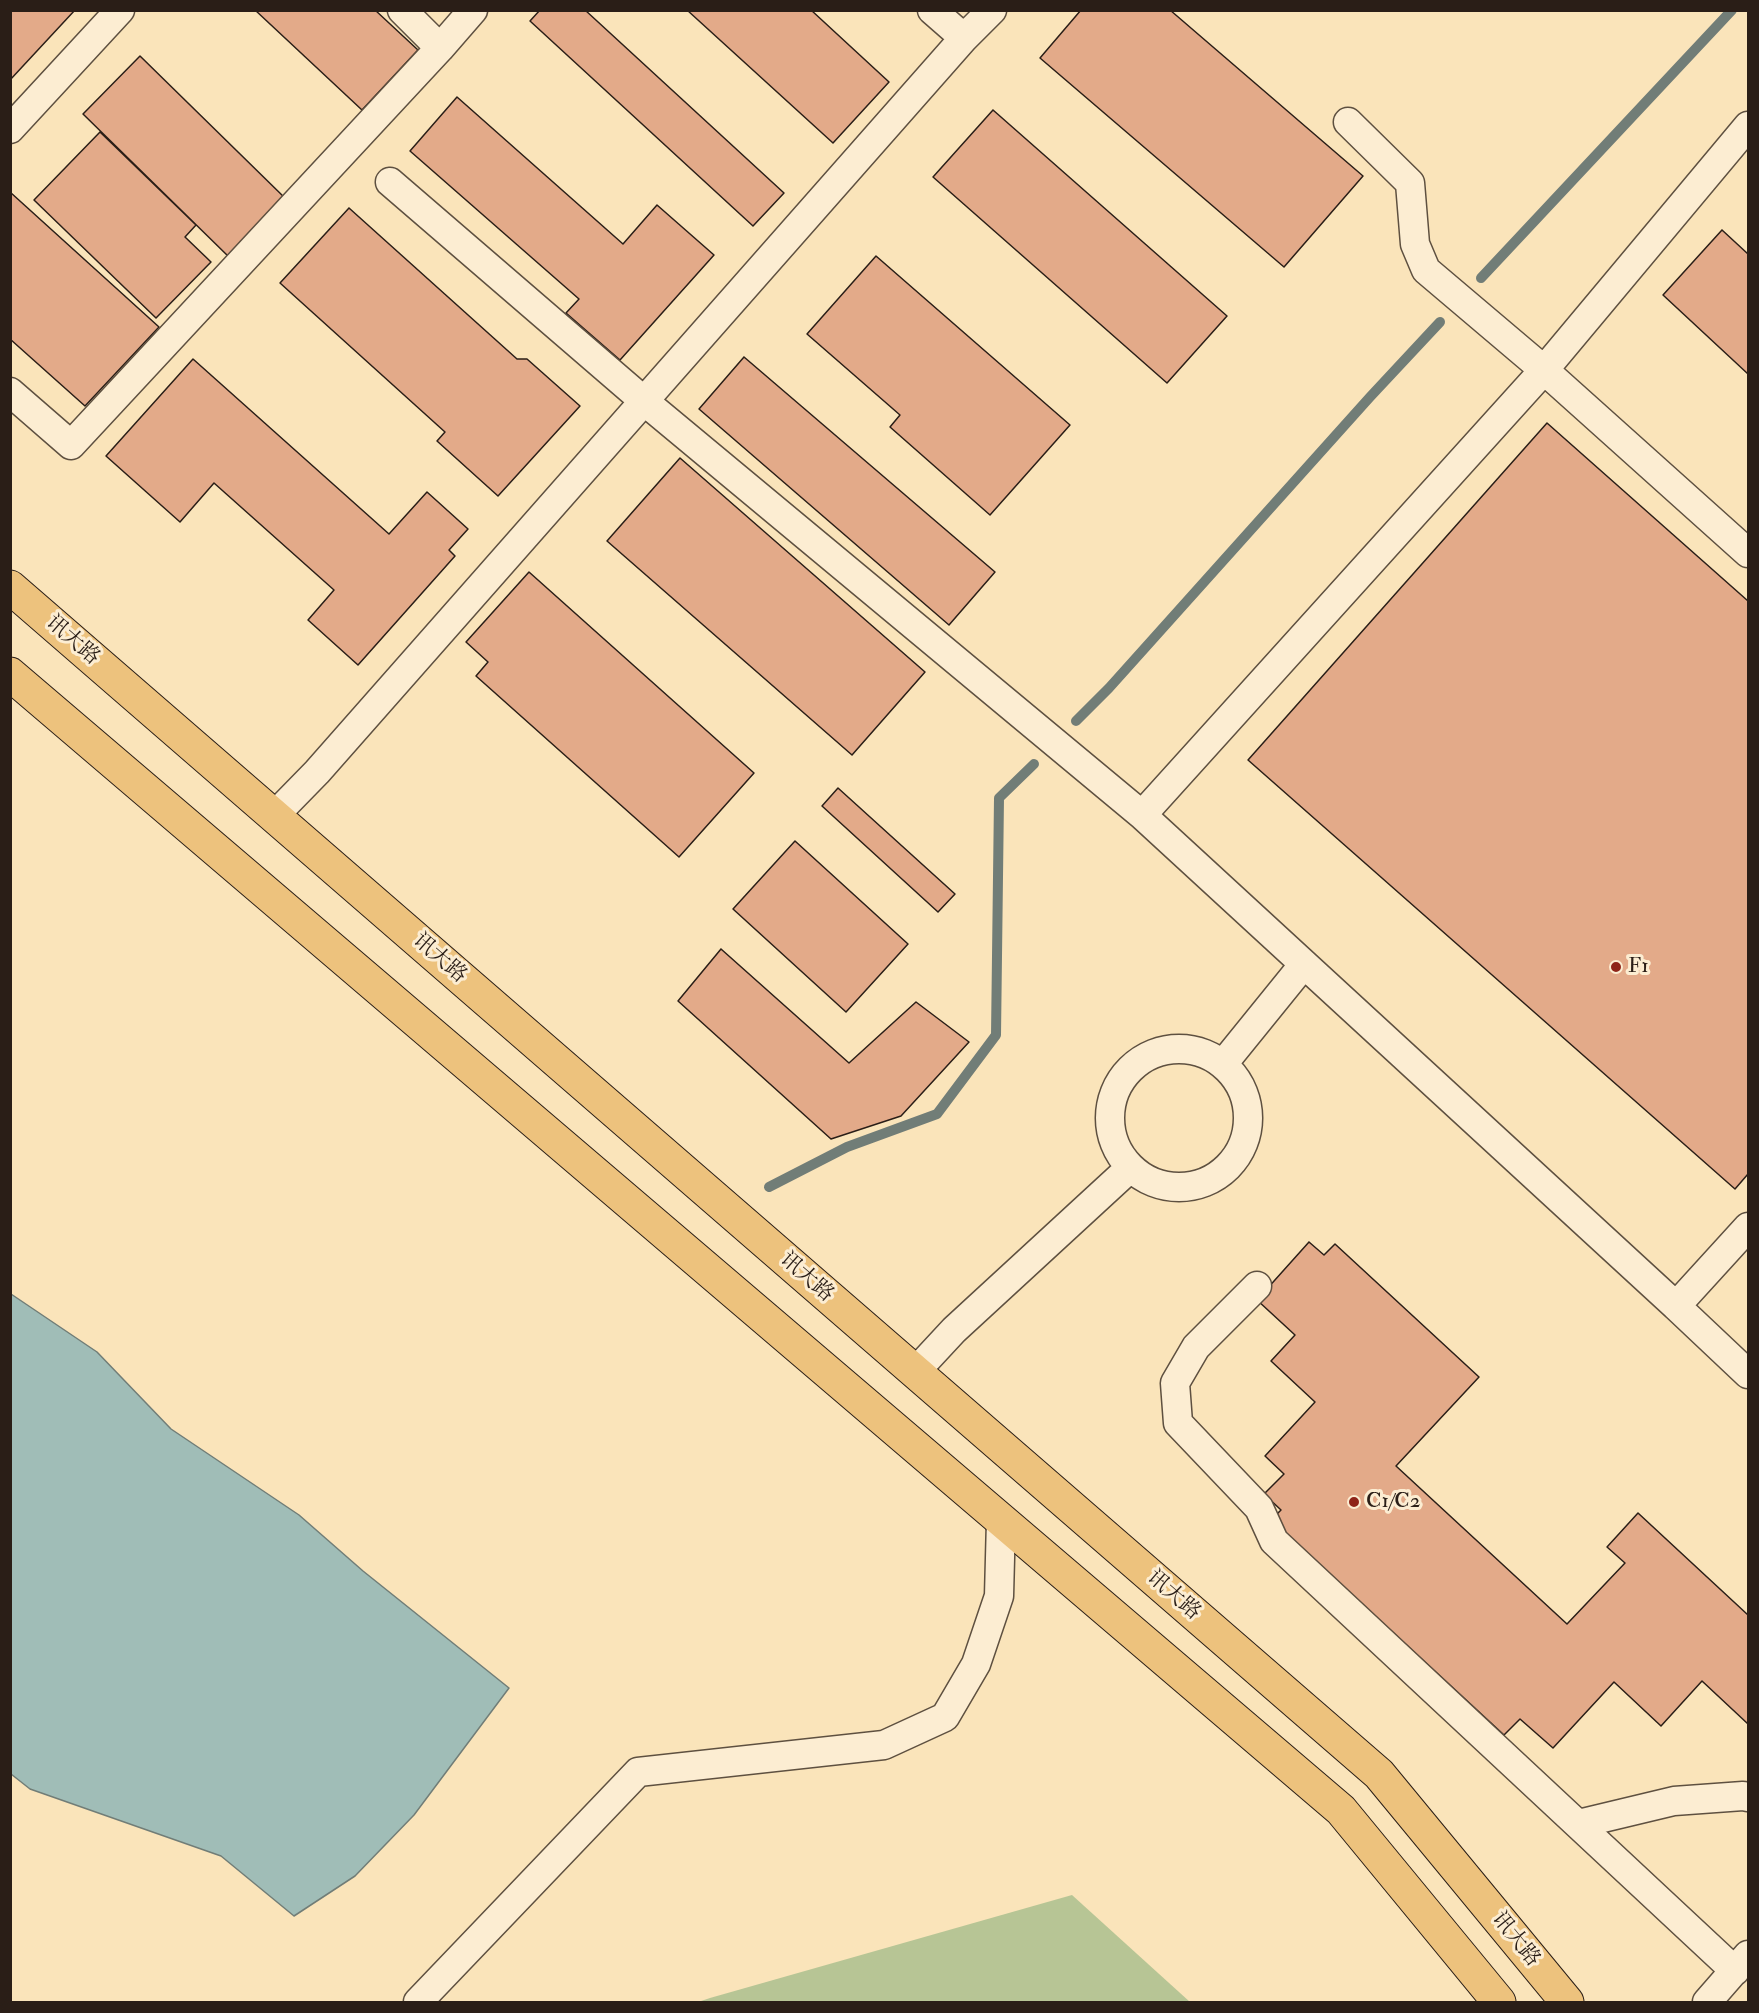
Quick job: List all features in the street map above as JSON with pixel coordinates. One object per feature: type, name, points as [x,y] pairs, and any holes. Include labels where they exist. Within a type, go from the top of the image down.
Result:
[{"type":"highway","name":"讯大路","points":[[10,587],[1379,1774],[1567,2002]]},
{"type":"highway","points":[[10,674],[1341,1810],[1499,2002]]},
{"type":"street","points":[[10,129],[120,10]]},
{"type":"street","points":[[402,10],[440,48]]},
{"type":"street","points":[[10,392],[71,445],[473,10]]},
{"type":"street","points":[[932,10],[964,38]]},
{"type":"street","points":[[274,816],[317,772],[964,38],[992,10]]},
{"type":"street","points":[[1348,122],[1410,183],[1415,244],[1425,270],[1544,370],[1749,552]]},
{"type":"street","points":[[1142,815],[1544,370],[1749,126]]},
{"type":"street","points":[[390,182],[644,401],[1142,815],[1749,1374]]},
{"type":"street","points":[[1223,1064],[1304,964]]},
{"type":"street","points":[[1170,1049],[1192,1049],[1213,1056],[1223,1064],[1231,1070],[1243,1089],[1249,1112],[1247,1136],[1237,1157],[1220,1174],[1198,1185],[1174,1188],[1151,1182],[1130,1168],[1116,1149],[1110,1128],[1110,1105],[1117,1085],[1130,1067],[1149,1055],[1170,1049]]},
{"type":"street","points":[[915,1372],[954,1330],[1130,1168]]},
{"type":"street","points":[[1676,1306],[1749,1227]]},
{"type":"street","points":[[1257,1286],[1196,1347],[1180,1374],[1175,1383],[1178,1423],[1259,1508],[1274,1541],[1578,1824],[1742,1963],[1707,2002]]},
{"type":"street","points":[[418,2002],[638,1772],[884,1745],[945,1717],[976,1664],[999,1596],[1001,1520]]},
{"type":"street","points":[[1578,1824],[1674,1801],[1749,1797]]},
{"type":"green space","points":[[1072,1895],[1190,2002],[698,2002],[710,1998]]},
{"type":"water","points":[[11,1294],[97,1352],[171,1429],[299,1515],[363,1571],[509,1688],[414,1815],[355,1876],[294,1916],[221,1856],[30,1789],[11,1774]]},
{"type":"building","points":[[10,10],[75,10],[10,80]]},
{"type":"building","points":[[255,10],[375,10],[418,50],[362,110]]},
{"type":"building","points":[[540,10],[585,10],[784,193],[753,226],[530,21]]},
{"type":"building","points":[[687,10],[811,10],[889,82],[833,143]]},
{"type":"building","points":[[1081,10],[1170,10],[1363,176],[1284,267],[1040,58]]},
{"type":"building","points":[[140,56],[287,200],[230,258],[83,114]]},
{"type":"building","points":[[457,97],[623,244],[657,205],[714,255],[620,360],[566,313],[579,299],[410,151]]},
{"type":"building","points":[[993,110],[1227,316],[1167,383],[933,177]]},
{"type":"building","points":[[100,132],[196,225],[185,237],[211,262],[156,318],[34,200]]},
{"type":"building","points":[[10,192],[159,327],[85,406],[10,339]]},
{"type":"building","points":[[349,208],[517,359],[527,359],[580,406],[498,496],[437,441],[445,432],[280,283]]},
{"type":"building","points":[[1722,230],[1748,254],[1748,374],[1663,295]]},
{"type":"building","points":[[876,256],[1070,425],[990,515],[890,427],[900,415],[807,334]]},
{"type":"building","points":[[744,357],[995,572],[949,625],[699,409]]},
{"type":"building","points":[[193,359],[389,534],[427,492],[468,529],[449,550],[455,556],[358,665],[308,620],[334,590],[214,483],[180,522],[106,456]]},
{"type":"building","name":"F1","points":[[1547,423],[1748,601],[1748,1174],[1735,1189],[1248,760]]},
{"type":"building","points":[[680,458],[925,672],[852,755],[607,541]]},
{"type":"building","points":[[529,572],[754,773],[679,857],[476,676],[488,662],[466,642]]},
{"type":"building","points":[[838,788],[955,894],[938,912],[822,806]]},
{"type":"building","points":[[795,841],[908,944],[846,1012],[733,909]]},
{"type":"building","points":[[721,949],[849,1063],[916,1002],[969,1042],[901,1116],[831,1139],[678,1001]]},
{"type":"building","name":"C1/C2","points":[[1309,1242],[1324,1255],[1335,1244],[1479,1377],[1396,1466],[1567,1624],[1625,1563],[1607,1547],[1638,1513],[1748,1615],[1748,1724],[1702,1681],[1661,1726],[1614,1682],[1553,1748],[1520,1719],[1504,1735],[1271,1520],[1281,1510],[1264,1494],[1284,1474],[1265,1456],[1315,1402],[1271,1361],[1295,1335],[1257,1300]]},
{"type":"waterway","points":[[1481,278],[1732,10]]},
{"type":"waterway","points":[[1076,721],[1109,688],[1440,322]]},
{"type":"waterway","points":[[769,1187],[847,1147],[937,1114],[996,1035],[999,798],[1034,764]]},
{"type":"place","name":"F1","points":[[1616,967]]},
{"type":"place","name":"C1/C2","points":[[1354,1502]]}]
